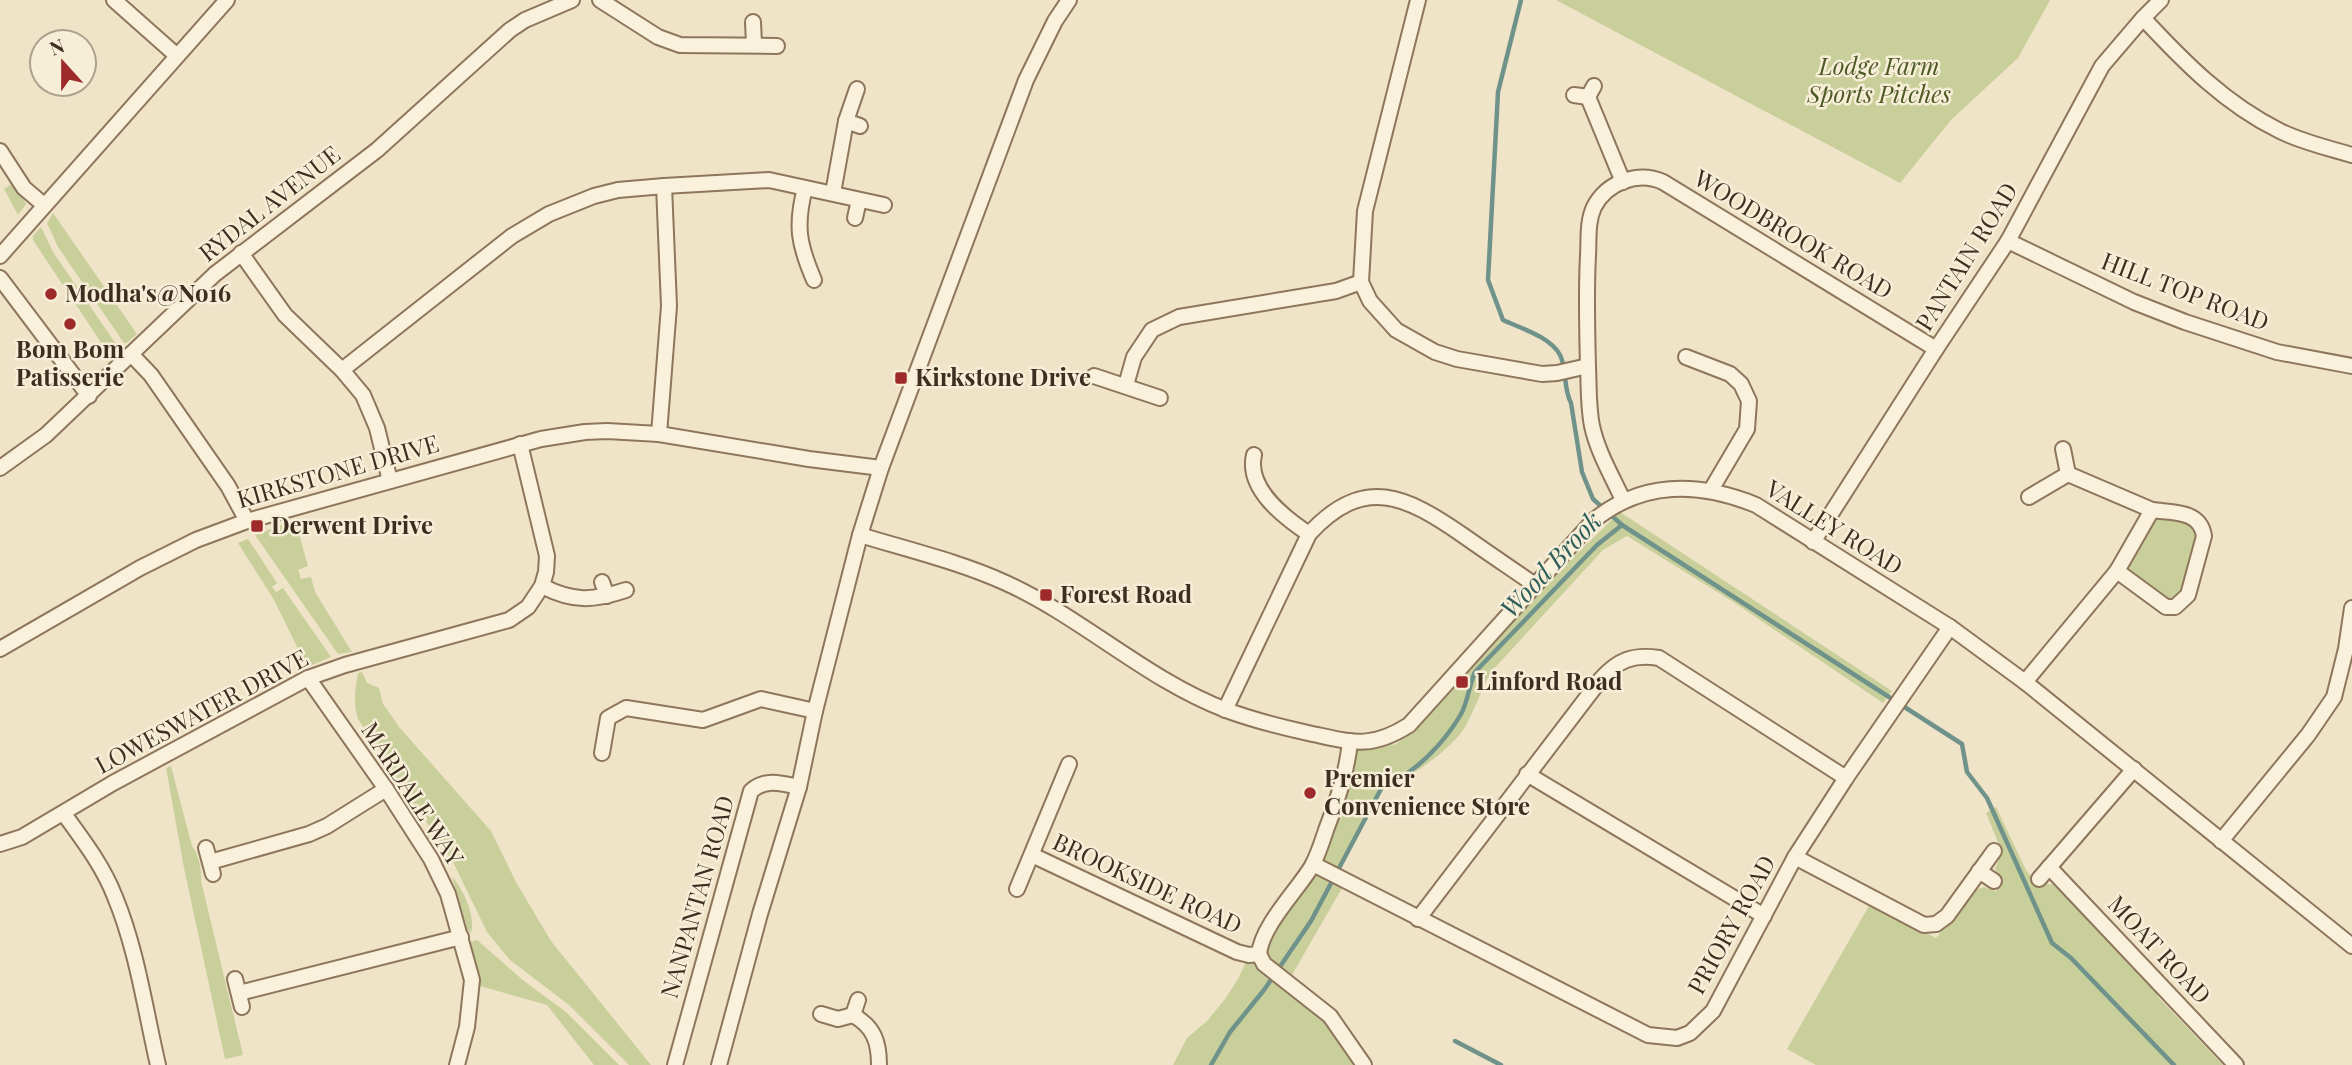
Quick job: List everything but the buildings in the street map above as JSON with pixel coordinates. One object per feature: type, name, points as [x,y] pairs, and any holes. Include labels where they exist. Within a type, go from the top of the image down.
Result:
[{"type":"street","points":[[114,0],[176,55]]},
{"type":"street","points":[[0,256],[227,0]]},
{"type":"street","name":"RYDAL AVENUE","points":[[0,468],[19,457],[46,435],[215,274],[377,150],[539,6],[572,0]]},
{"type":"street","points":[[600,0],[658,37],[680,45],[777,46]]},
{"type":"street","points":[[719,1065],[799,787],[815,711],[860,535],[881,468],[1026,80],[1055,21],[1069,0]]},
{"type":"street","points":[[1418,0],[1365,211],[1361,282],[1370,301],[1396,330],[1435,352],[1521,371],[1557,373],[1581,367]]},
{"type":"street","name":"PANTAIN ROAD","points":[[1814,542],[2008,241],[2102,66],[2161,0]]},
{"type":"street","points":[[2143,18],[2182,61],[2232,103],[2281,132],[2352,155]]},
{"type":"street","points":[[753,22],[754,44]]},
{"type":"street","points":[[834,193],[853,124],[857,89]]},
{"type":"street","points":[[1585,93],[1623,182],[1604,195],[1595,206],[1589,224],[1586,343],[1581,367],[1592,426],[1617,503]]},
{"type":"street","points":[[0,151],[24,188],[44,205]]},
{"type":"street","name":"WOODBROOK ROAD","points":[[1623,182],[1640,177],[1663,182],[1936,349]]},
{"type":"street","points":[[342,370],[512,236],[550,214],[594,196],[618,190],[769,180],[884,205]]},
{"type":"street","points":[[659,434],[669,306],[664,186]]},
{"type":"street","points":[[805,188],[799,212],[799,235],[814,280]]},
{"type":"street","points":[[855,218],[859,200]]},
{"type":"street","name":"HILL TOP ROAD","points":[[2008,241],[2124,297],[2185,322],[2277,352],[2352,366]]},
{"type":"street","points":[[241,253],[285,315],[342,370],[363,395],[377,428],[390,481]]},
{"type":"street","points":[[0,278],[89,396]]},
{"type":"street","points":[[1126,385],[1134,357],[1152,330],[1178,317],[1336,291],[1361,282]]},
{"type":"street","points":[[131,354],[150,375],[221,475],[247,521]]},
{"type":"street","points":[[1686,357],[1730,374],[1741,384],[1749,401],[1746,429],[1711,490]]},
{"type":"street","points":[[1094,376],[1160,398]]},
{"type":"street","name":"KIRKSTONE DRIVE","points":[[0,649],[195,540],[247,521],[520,444],[607,430],[659,434],[881,468]]},
{"type":"street","points":[[520,444],[545,542],[546,572],[542,586],[552,592],[578,599],[607,596],[626,590]]},
{"type":"street","points":[[2063,449],[2068,474]]},
{"type":"street","points":[[1249,462],[1271,503],[1284,517],[1309,534]]},
{"type":"street","points":[[2029,498],[2068,474]]},
{"type":"street","points":[[2068,474],[2152,510],[2186,514],[2194,518],[2203,530],[2204,536],[2189,595],[2175,607],[2166,607],[2117,571]]},
{"type":"street","name":"VALLEY ROAD","points":[[860,535],[971,569],[1007,583],[1041,601],[1174,684],[1225,710],[1272,725],[1350,741],[1375,741],[1392,736],[1409,725],[1594,520],[1617,503],[1655,491],[1685,488],[1711,490],[1756,505],[1950,627],[2025,682],[2352,946]]},
{"type":"street","points":[[1225,710],[1309,534],[1343,505],[1361,498],[1380,496],[1402,500],[1428,511],[1535,585]]},
{"type":"street","points":[[2025,682],[2117,571],[2152,510]]},
{"type":"street","points":[[602,582],[607,596]]},
{"type":"street","name":"LOWESWATER DRIVE","points":[[0,844],[64,814],[113,783],[308,678],[345,665],[509,620],[528,607],[542,586]]},
{"type":"street","points":[[2221,841],[2308,735],[2334,697],[2346,649],[2352,608]]},
{"type":"street","name":"PRIORY ROAD","points":[[1313,864],[1648,1035],[1677,1038],[1690,1033],[1713,1011],[1796,858],[1846,778],[1950,627]]},
{"type":"street","points":[[1418,919],[1612,667],[1641,655],[1658,657],[1846,778]]},
{"type":"street","name":"MARDALE WAY","points":[[308,678],[386,789],[440,877],[469,964],[472,996],[457,1065]]},
{"type":"street","points":[[602,753],[608,718],[626,708],[703,720],[761,699],[815,711]]},
{"type":"street","name":"BROOKSIDE ROAD","points":[[1032,855],[1237,952],[1250,956],[1259,954],[1260,946],[1270,928],[1313,864],[1348,769],[1350,741]]},
{"type":"street","name":"BROOKSIDE ROAD","points":[[1017,890],[1069,764]]},
{"type":"street","points":[[2039,879],[2134,769]]},
{"type":"street","points":[[1527,774],[1764,916]]},
{"type":"street","name":"NANPANTAN ROAD","points":[[675,1065],[751,791],[759,783],[774,782],[799,787]]},
{"type":"street","points":[[210,861],[309,834],[386,789]]},
{"type":"street","points":[[64,814],[87,845],[114,895],[125,926],[158,1065]]},
{"type":"street","points":[[1796,858],[1924,925],[1936,924],[1947,916],[1994,851]]},
{"type":"street","name":"MOAT ROAD","points":[[2049,867],[2236,1065]]},
{"type":"street","points":[[1979,871],[1994,881]]},
{"type":"street","points":[[239,993],[461,937]]},
{"type":"street","points":[[1259,954],[1264,964],[1330,1016],[1364,1065]]},
{"type":"street","points":[[853,1015],[858,1000]]},
{"type":"street","points":[[821,1014],[838,1019],[853,1015]]},
{"type":"street","points":[[853,1015],[871,1028],[878,1041],[878,1065]]},
{"type":"green space","name":"Lodge Farm Sports Pitches","points":[[1556,0],[2050,0],[2018,58],[1951,120],[1900,183]]},
{"type":"green space","points":[[14,182],[26,204],[18,215],[4,189]]},
{"type":"green space","points":[[53,213],[137,334],[128,342],[124,343],[58,247],[47,223]]},
{"type":"green space","points":[[41,227],[53,252],[118,347],[119,351],[113,356],[110,356],[33,240]]},
{"type":"green space","points":[[2152,510],[2199,523],[2192,586],[2175,607],[2117,571]]},
{"type":"green space","points":[[1620,512],[1892,691],[1883,703],[1735,603],[1627,536],[1603,550],[1491,672],[1465,727],[1453,742],[1415,772],[1397,782],[1391,780],[1381,789],[1335,875],[1346,881],[1288,982],[1313,1002],[1364,1065],[1173,1065],[1187,1038],[1207,1021],[1225,999],[1249,955],[1313,864],[1350,741],[1392,736],[1393,746],[1418,728],[1541,588]]},
{"type":"green space","points":[[295,520],[308,566],[298,570],[301,579],[311,577],[315,592],[352,652],[338,654],[255,535]]},
{"type":"green space","points":[[248,539],[277,583],[272,587],[276,592],[283,588],[331,657],[307,667],[274,600],[238,543]]},
{"type":"green space","points":[[362,672],[367,683],[379,688],[383,704],[400,728],[491,831],[517,884],[551,941],[651,1065],[629,1065],[569,1005],[510,960],[487,932],[454,864],[358,719],[355,690],[358,673]]},
{"type":"green space","points":[[171,766],[192,846],[200,863],[201,881],[243,1055],[225,1059],[184,868],[166,768]]},
{"type":"green space","points":[[1996,807],[2026,870],[2040,888],[2046,884],[2059,885],[2157,988],[2157,996],[2223,1065],[1816,1065],[1787,1049],[1870,904],[1936,938],[1972,891],[1984,887],[1996,891],[2003,881],[1995,869],[2002,852],[1986,813]]},
{"type":"green space","points":[[452,877],[468,903],[472,919],[471,933],[467,929]]},
{"type":"green space","points":[[477,940],[524,981],[566,1012],[619,1065],[594,1065],[547,1005],[480,986],[470,942]]},
{"type":"waterway","name":"Wood Brook","points":[[1211,1065],[1230,1032],[1264,990],[1311,921],[1381,789],[1406,774],[1438,746],[1461,714],[1475,672],[1597,545],[1622,525],[1593,499],[1582,472],[1560,355],[1542,338],[1503,320],[1488,280],[1498,92],[1521,0]]},
{"type":"waterway","points":[[1622,525],[1962,744],[1967,772],[1987,798],[2052,943],[2071,958],[2174,1065]]},
{"type":"waterway","points":[[1455,1041],[1501,1065]]},
{"type":"place","name":"Modha's@No16","points":[[51,294]]},
{"type":"place","name":"Bom Bom Patisserie","points":[[70,324]]},
{"type":"place","name":"Kirkstone Drive","points":[[901,378]]},
{"type":"place","name":"Derwent Drive","points":[[257,526]]},
{"type":"place","name":"Forest Road","points":[[1046,595]]},
{"type":"place","name":"Linford Road","points":[[1462,682]]},
{"type":"place","name":"Premier Convenience Store","points":[[1310,793]]}]
